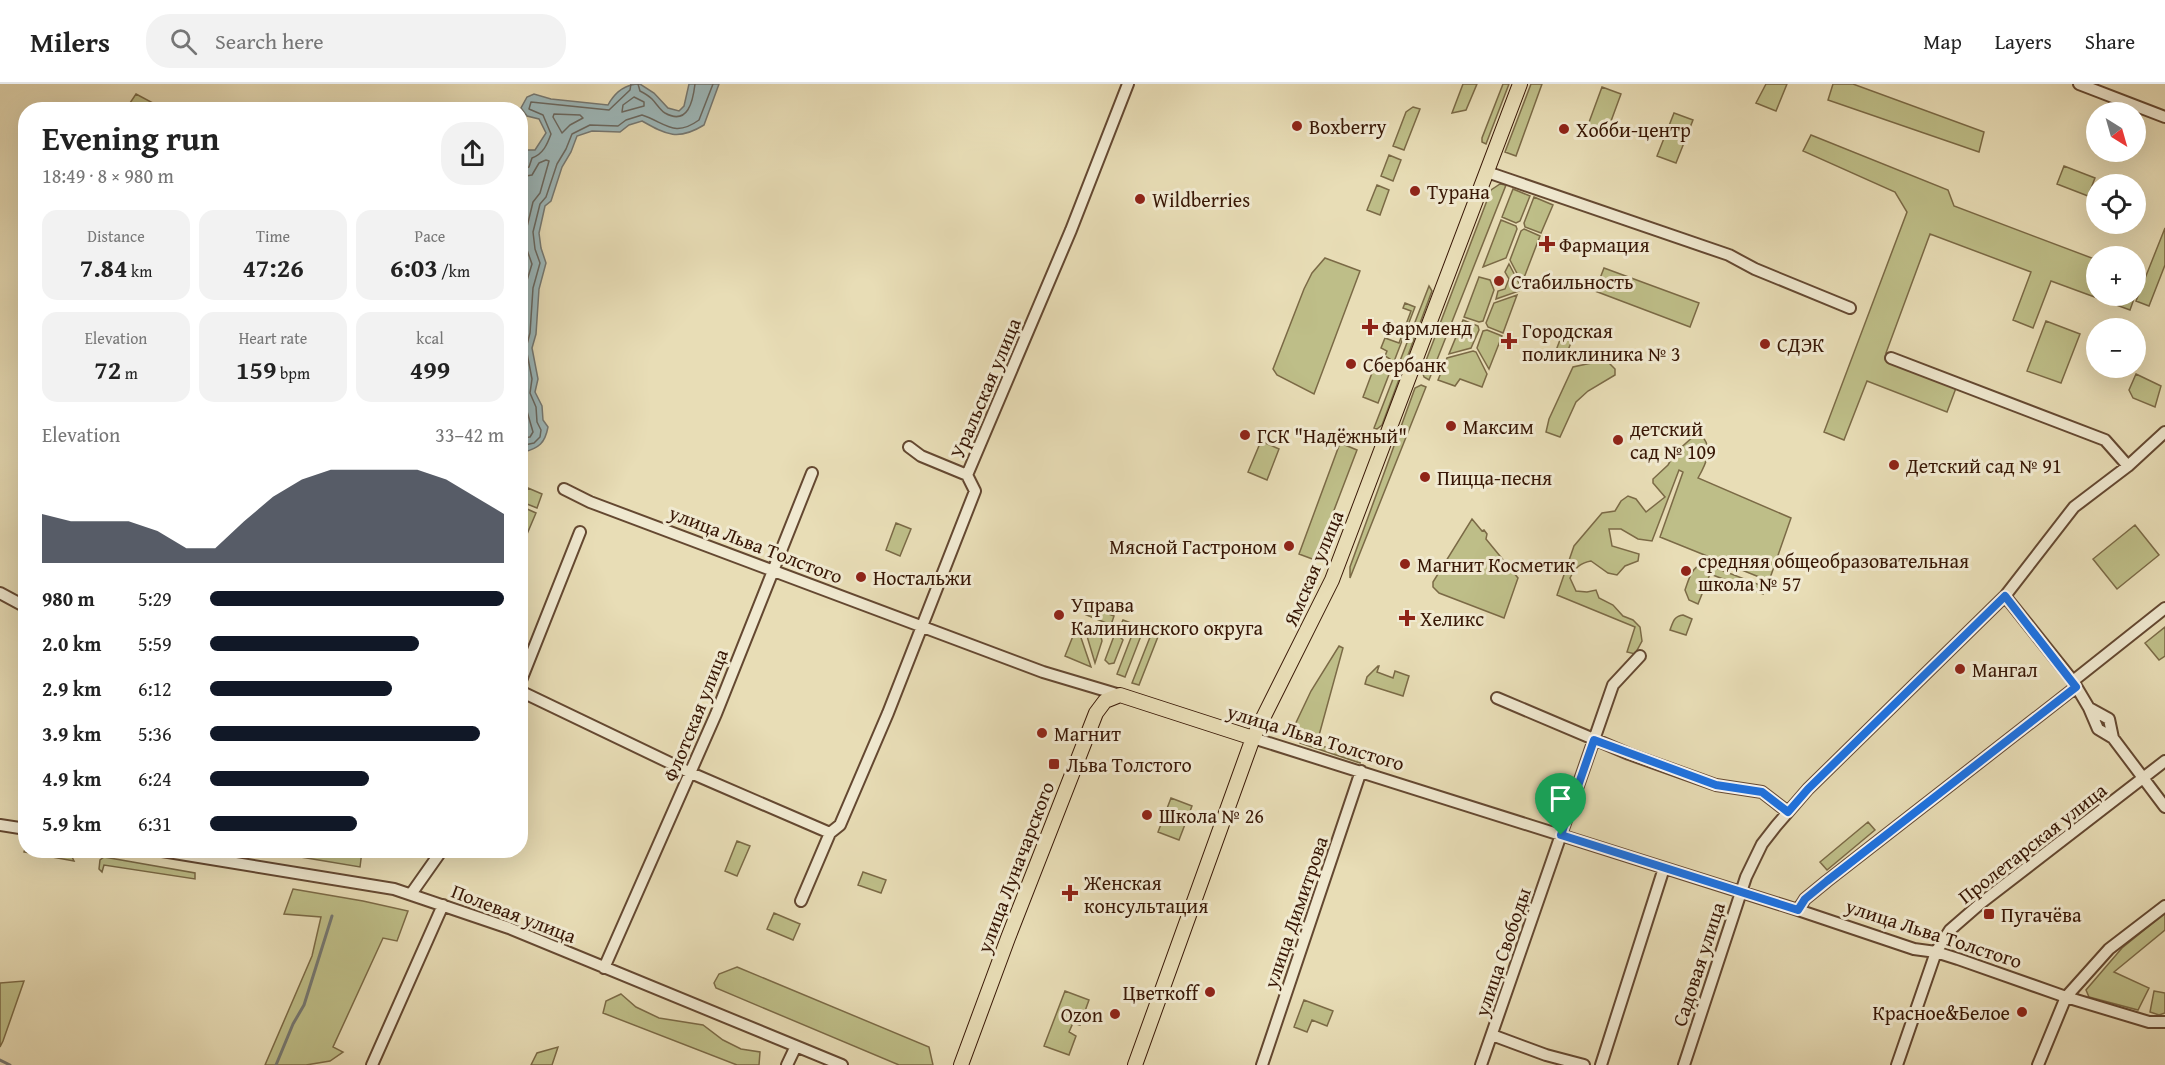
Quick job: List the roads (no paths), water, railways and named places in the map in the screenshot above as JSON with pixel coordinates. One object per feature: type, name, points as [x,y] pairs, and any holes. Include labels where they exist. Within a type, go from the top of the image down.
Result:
[{"type":"main road","name":"Ямская улица","points":[[1136,1065],[1253,738],[1332,580],[1520,84]]},
{"type":"main road","name":"улица Льва Толстого","points":[[1120,695],[1253,738]]},
{"type":"main road","name":"улица Луначарского","points":[[960,1065],[1096,713],[1105,701],[1120,695]]},
{"type":"street","name":"Уральская улица","points":[[801,901],[830,833],[840,825],[888,713],[975,492],[967,475],[1071,230],[1128,84]]},
{"type":"street","points":[[2079,84],[2165,117]]},
{"type":"street","points":[[1487,172],[1729,255],[1850,308]]},
{"type":"street","points":[[1891,358],[2104,440],[2128,466]]},
{"type":"street","name":"Садовая улица","points":[[1684,1065],[1741,892],[1752,861],[1762,844],[1808,789],[2005,596],[2074,507],[2128,466],[2165,432]]},
{"type":"street","points":[[909,447],[921,456],[967,475]]},
{"type":"street","name":"Флотская улица","points":[[604,968],[691,772],[812,473]]},
{"type":"street","name":"улица Льва Толстого","points":[[564,489],[590,502],[1043,672],[1120,695]]},
{"type":"street","points":[[528,663],[580,532]]},
{"type":"street","points":[[0,593],[18,603]]},
{"type":"street","points":[[2005,596],[2074,684],[2089,708],[2098,729],[2113,738],[2165,807]]},
{"type":"street","points":[[1798,910],[1805,899],[2074,684],[2165,608]]},
{"type":"street","name":"улица Свободы","points":[[1482,1065],[1613,685],[1640,656]]},
{"type":"street","points":[[528,695],[691,772],[830,833]]},
{"type":"street","points":[[1497,698],[1594,740],[1716,785],[1762,792],[1788,812]]},
{"type":"street","name":"улица Льва Толстого","points":[[1253,738],[1798,910],[1914,949],[1936,952],[2066,997],[2149,1022],[2165,1022]]},
{"type":"street","name":"Пролетарская улица","points":[[1897,1065],[1936,952],[1950,930],[2165,761]]},
{"type":"street","name":"улица Димитрова","points":[[1262,1065],[1361,771]]},
{"type":"street","points":[[0,825],[18,828]]},
{"type":"street","name":"Полевая улица","points":[[225,858],[411,894],[509,928],[842,1065]]},
{"type":"street","points":[[411,894],[436,858]]},
{"type":"street","points":[[1601,1065],[1664,868]]},
{"type":"street","points":[[372,1065],[443,905]]},
{"type":"street","points":[[2038,1065],[2066,997],[2109,949],[2165,906]]},
{"type":"street","points":[[1492,1035],[1545,1055],[1584,1065]]},
{"type":"street","points":[[787,1065],[796,1046]]},
{"type":"water","points":[[640,84],[654,93],[668,108],[679,111],[684,106],[689,84],[719,84],[704,125],[687,133],[666,133],[642,121],[629,125],[620,132],[592,131],[577,136],[562,167],[551,201],[545,206],[539,233],[546,263],[539,289],[536,334],[532,348],[538,379],[535,392],[542,406],[543,420],[548,427],[540,444],[528,451],[528,150],[535,150],[546,133],[539,119],[528,116],[528,102],[524,102],[527,97],[534,94],[551,99],[608,105],[614,96],[630,85]]},
{"type":"waterway","points":[[276,1065],[293,1024],[304,1005],[332,916]]},
{"type":"waterway","points":[[0,1060],[10,1065]]},
{"type":"place","name":"Boxberry","points":[[1297,126]]},
{"type":"place","name":"Хобби-центр","points":[[1564,129]]},
{"type":"place","name":"Турана","points":[[1415,191]]},
{"type":"place","name":"Wildberries","points":[[1140,199]]},
{"type":"place","name":"Фармация","points":[[1547,244]]},
{"type":"place","name":"Стабильность","points":[[1499,281]]},
{"type":"place","name":"Фармленд","points":[[1370,327]]},
{"type":"place","name":"Городская поликлиника № 3","points":[[1509,341]]},
{"type":"place","name":"СДЭК","points":[[1765,344]]},
{"type":"place","name":"Сбербанк","points":[[1351,364]]},
{"type":"place","name":"Максим","points":[[1451,426]]},
{"type":"place","name":"ГСК \"Надёжный\"","points":[[1245,435]]},
{"type":"place","name":"детский сад № 109","points":[[1618,440]]},
{"type":"place","name":"Детский сад № 91","points":[[1894,465]]},
{"type":"place","name":"Пицца-песня","points":[[1425,477]]},
{"type":"place","name":"Мясной Гастроном","points":[[1289,546]]},
{"type":"place","name":"Магнит Косметик","points":[[1405,564]]},
{"type":"place","name":"средняя общеобразовательная школа № 57","points":[[1686,571]]},
{"type":"place","name":"Ностальжи","points":[[861,577]]},
{"type":"place","name":"Управа Калининского округа","points":[[1059,615]]},
{"type":"place","name":"Хеликс","points":[[1407,618]]},
{"type":"place","name":"Мангал","points":[[1960,669]]},
{"type":"place","name":"Магнит","points":[[1042,733]]},
{"type":"place","name":"Льва Толстого","points":[[1054,764]]},
{"type":"place","name":"Школа № 26","points":[[1147,815]]},
{"type":"place","name":"Женская консультация","points":[[1070,893]]},
{"type":"place","name":"Пугачёва","points":[[1989,914]]},
{"type":"place","name":"Цветкоff","points":[[1210,992]]},
{"type":"place","name":"Красное&Белое","points":[[2022,1012]]},
{"type":"place","name":"Ozon","points":[[1115,1014]]}]
